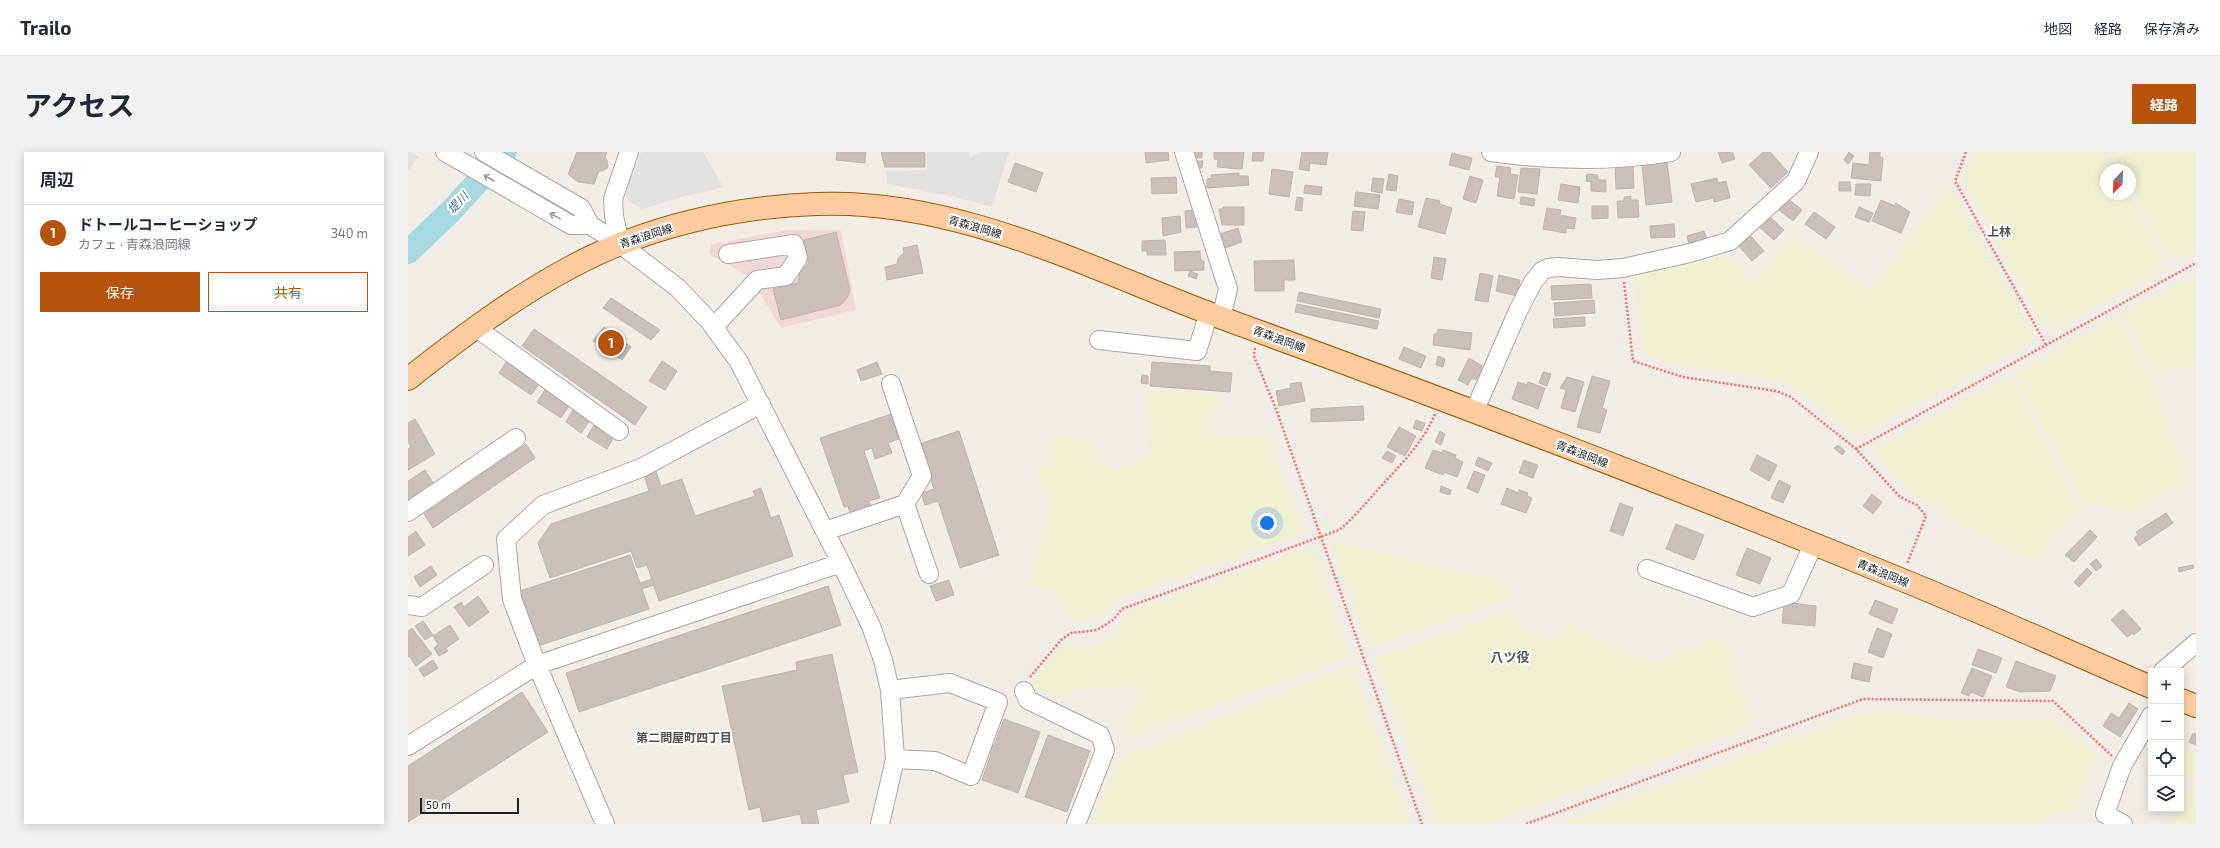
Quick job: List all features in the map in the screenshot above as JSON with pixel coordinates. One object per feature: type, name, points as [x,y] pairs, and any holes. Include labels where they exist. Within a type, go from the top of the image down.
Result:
[{"type":"main road","name":"青森浪岡線","points":[[408,379],[475,327],[526,292],[566,269],[620,244],[685,223],[744,211],[819,204],[889,207],[961,222],[1006,236],[1215,316],[1474,412],[1813,545],[2148,680]]},
{"type":"main road","points":[[2184,701],[2196,706]]},
{"type":"street","points":[[445,152],[571,225],[590,225]]},
{"type":"street","points":[[484,152],[581,208],[590,225],[620,244],[678,288],[714,328],[739,362],[842,563],[872,626],[890,690],[895,759],[880,824]]},
{"type":"street","points":[[620,244],[614,216],[613,199],[629,152]]},
{"type":"street","points":[[1100,340],[1197,351],[1228,289],[1184,152]]},
{"type":"street","points":[[1491,152],[1567,160],[1639,157],[1671,152]]},
{"type":"street","points":[[1474,412],[1518,311],[1533,282],[1542,271],[1553,268],[1597,270],[1623,268],[1690,253],[1730,241],[1796,181],[1809,152]]},
{"type":"street","points":[[714,328],[757,280],[786,276],[798,258],[794,244],[728,254]]},
{"type":"street","points":[[475,327],[620,431]]},
{"type":"street","points":[[825,531],[905,504],[922,476],[891,384]]},
{"type":"street","points":[[605,824],[537,665],[512,598],[506,540],[543,505],[641,468],[761,404]]},
{"type":"street","points":[[408,512],[516,438]]},
{"type":"street","points":[[905,504],[929,574]]},
{"type":"street","points":[[1647,569],[1752,607],[1791,594],[1813,545]]},
{"type":"street","points":[[408,746],[537,665],[842,563]]},
{"type":"street","points":[[408,605],[422,607],[484,565]]},
{"type":"street","points":[[2169,668],[2196,643]]},
{"type":"street","points":[[890,690],[950,683],[998,702],[971,776],[935,761],[895,759]]},
{"type":"street","points":[[1024,691],[1028,700],[1100,735],[1105,750],[1076,824]]},
{"type":"street","points":[[2122,824],[2105,814],[2122,766],[2148,721]]},
{"type":"path","points":[[1966,152],[1955,181],[2046,345]]},
{"type":"path","points":[[1856,449],[2196,264]]},
{"type":"path","points":[[1623,268],[1633,361],[1683,377],[1776,391],[1791,397],[1856,449],[1900,496],[1917,505],[1926,516],[1901,580]]},
{"type":"path","points":[[1258,331],[1254,356],[1276,409],[1422,824]]},
{"type":"path","points":[[1024,691],[1033,671],[1061,640],[1071,633],[1097,630],[1113,620],[1122,609],[1321,538],[1339,530],[1354,518],[1410,455],[1430,426],[1440,400]]},
{"type":"path","points":[[1526,824],[1863,699],[2053,701],[2122,766]]},
{"type":"shaded area","points":[[408,152],[419,156],[408,170]]},
{"type":"shaded area","points":[[641,152],[703,152],[723,187],[681,197],[642,209],[628,201],[625,192]]},
{"type":"shaded area","points":[[927,152],[970,152],[970,157],[982,152],[1009,152],[992,207],[956,197],[887,184],[886,171],[927,170]]},
{"type":"shaded area","points":[[788,230],[841,231],[856,310],[781,328],[751,278],[709,254],[711,244]]},
{"type":"green space","points":[[1974,152],[2105,152],[2112,164],[2100,164],[2100,200],[2132,200],[2165,260],[2157,263],[2161,271],[2055,329],[2051,321],[2041,325],[1963,179]]},
{"type":"green space","points":[[2110,152],[2196,152],[2196,253],[2181,261],[2178,254],[2169,258],[2136,199],[2136,164],[2117,164]]},
{"type":"green space","points":[[1949,184],[2036,339],[1858,436],[1783,381],[1683,366],[1644,355],[1634,275],[1728,256],[1753,282],[1791,234],[1871,289]]},
{"type":"green space","points":[[2196,274],[2196,365],[2175,368],[2155,376],[2122,314]]},
{"type":"green space","points":[[2118,316],[2153,382],[2189,478],[2129,514],[2096,504],[2087,509],[2014,374]]},
{"type":"green space","points":[[2010,375],[2081,512],[2075,514],[2035,563],[1948,517],[1938,507],[1909,492],[1871,451]]},
{"type":"green space","points":[[1151,391],[1220,395],[1208,434],[1268,436],[1303,533],[1114,600],[1105,613],[1076,622],[1060,607],[1053,591],[1028,586],[1050,507],[1033,467],[1050,465],[1052,435],[1094,441],[1100,462],[1113,470],[1127,466],[1148,453]]},
{"type":"green space","points":[[1340,543],[1503,581],[1510,598],[1370,647],[1331,545]]},
{"type":"green space","points":[[1313,546],[1350,657],[1127,738],[1125,723],[1141,691],[1130,682],[1119,690],[1079,689],[1062,698],[1032,686],[1037,674],[1064,643],[1081,650],[1116,638],[1126,613]]},
{"type":"green space","points":[[1514,609],[1521,628],[1552,641],[1566,624],[1654,663],[1715,637],[1727,643],[1753,725],[1486,824],[1436,824],[1374,658]]},
{"type":"green space","points":[[1352,665],[1411,824],[1090,824],[1117,759]]},
{"type":"green space","points":[[1869,711],[1981,721],[2051,718],[2098,756],[2076,812],[2050,814],[2039,824],[1557,824]]},
{"type":"green space","points":[[2187,747],[2196,751],[2196,780],[2184,782],[2184,753]]},
{"type":"green space","points":[[2189,786],[2196,786],[2196,824],[2171,824],[2177,812],[2184,812],[2184,797]]},
{"type":"building","points":[[577,152],[607,152],[605,158],[607,160],[608,167],[603,171],[599,171],[594,184],[578,182],[568,174]]},
{"type":"building","points":[[837,152],[866,152],[865,163],[836,160]]},
{"type":"building","points":[[881,152],[925,153],[925,167],[885,167]]},
{"type":"building","points":[[1145,152],[1168,152],[1169,160],[1146,163]]},
{"type":"building","points":[[1189,152],[1202,152],[1202,158],[1189,157]]},
{"type":"building","points":[[1214,152],[1244,152],[1242,169],[1217,167],[1218,160],[1214,159]]},
{"type":"building","points":[[1253,152],[1264,152],[1263,161],[1252,161]]},
{"type":"building","points":[[1302,152],[1328,152],[1326,165],[1310,163],[1309,171],[1299,169]]},
{"type":"building","points":[[1718,152],[1732,152],[1735,159],[1722,163]]},
{"type":"building","points":[[1763,152],[1770,152],[1788,172],[1771,188],[1749,165]]},
{"type":"building","points":[[1849,152],[1854,156],[1848,164],[1844,160]]},
{"type":"building","points":[[1870,152],[1880,152],[1880,157],[1883,158],[1881,181],[1851,178],[1853,163],[1869,165]]},
{"type":"building","points":[[1452,153],[1472,158],[1469,170],[1449,165]]},
{"type":"building","points":[[1194,161],[1203,161],[1202,168],[1194,167]]},
{"type":"building","points":[[1667,162],[1672,202],[1646,205],[1642,164]]},
{"type":"building","points":[[1015,163],[1043,173],[1036,192],[1008,182]]},
{"type":"building","points":[[1497,166],[1511,168],[1510,174],[1518,175],[1514,199],[1497,196],[1500,177],[1495,177]]},
{"type":"building","points":[[1615,166],[1633,166],[1634,188],[1616,189]]},
{"type":"building","points":[[1521,168],[1540,169],[1537,194],[1518,192]]},
{"type":"building","points":[[1272,169],[1293,172],[1289,197],[1269,194]]},
{"type":"building","points":[[1239,173],[1239,176],[1248,176],[1249,185],[1207,188],[1207,179],[1212,178],[1211,175]]},
{"type":"building","points":[[1389,174],[1398,176],[1396,191],[1386,190]]},
{"type":"building","points":[[1587,174],[1598,175],[1598,180],[1606,180],[1606,192],[1591,191],[1591,182],[1586,181]]},
{"type":"building","points":[[1470,176],[1483,180],[1476,203],[1463,199]]},
{"type":"building","points":[[1176,177],[1177,193],[1152,194],[1151,178]]},
{"type":"building","points":[[1373,178],[1384,179],[1382,193],[1371,191]]},
{"type":"building","points":[[1717,178],[1718,183],[1726,181],[1730,198],[1714,202],[1713,198],[1696,202],[1691,184]]},
{"type":"building","points":[[1839,182],[1850,182],[1851,191],[1839,191]]},
{"type":"building","points":[[1561,184],[1580,187],[1578,203],[1558,200]]},
{"type":"building","points":[[1856,184],[1871,184],[1870,196],[1855,195]]},
{"type":"building","points":[[1305,185],[1322,187],[1321,195],[1304,193]]},
{"type":"building","points":[[1356,192],[1380,195],[1378,209],[1354,206]]},
{"type":"building","points":[[1631,196],[1631,200],[1638,200],[1639,217],[1618,218],[1617,201],[1624,201],[1624,197]]},
{"type":"building","points":[[1297,197],[1303,198],[1302,211],[1295,210]]},
{"type":"building","points":[[1521,197],[1535,199],[1534,206],[1520,204]]},
{"type":"building","points":[[1426,198],[1440,201],[1439,204],[1452,208],[1445,234],[1418,227]]},
{"type":"building","points":[[1399,199],[1414,202],[1412,215],[1396,212]]},
{"type":"building","points":[[1788,199],[1802,210],[1793,221],[1779,210]]},
{"type":"building","points":[[1881,200],[1895,206],[1896,203],[1910,212],[1901,233],[1872,221]]},
{"type":"building","points":[[1592,206],[1608,206],[1608,218],[1592,219]]},
{"type":"building","points":[[1223,207],[1244,207],[1244,225],[1222,225],[1219,209],[1223,209]]},
{"type":"building","points":[[1859,207],[1873,213],[1869,222],[1855,217]]},
{"type":"building","points":[[1547,208],[1561,210],[1560,215],[1576,218],[1574,229],[1566,228],[1566,233],[1543,229]]},
{"type":"building","points":[[1195,210],[1197,227],[1186,228],[1185,211]]},
{"type":"building","points":[[1353,211],[1365,212],[1363,231],[1351,230]]},
{"type":"building","points":[[1814,212],[1835,227],[1826,239],[1805,224]]},
{"type":"building","points":[[1180,216],[1181,232],[1163,236],[1162,218]]},
{"type":"building","points":[[1769,216],[1784,230],[1774,240],[1759,227]]},
{"type":"building","points":[[1674,224],[1675,237],[1651,238],[1650,226]]},
{"type":"building","points":[[1238,228],[1242,242],[1222,249],[1217,235]]},
{"type":"building","points":[[1704,231],[1708,242],[1690,247],[1687,236]]},
{"type":"building","points":[[836,232],[850,290],[847,298],[841,305],[781,320],[773,289],[798,283],[800,271],[809,263],[804,240]]},
{"type":"building","points":[[1750,235],[1764,251],[1752,261],[1738,245]]},
{"type":"building","points":[[1165,240],[1166,255],[1147,255],[1147,251],[1142,251],[1142,241]]},
{"type":"building","points":[[917,245],[923,273],[887,280],[885,267],[897,264],[898,258],[904,253],[903,248]]},
{"type":"building","points":[[1200,251],[1201,261],[1204,261],[1204,270],[1175,271],[1174,252]]},
{"type":"building","points":[[1434,257],[1446,259],[1442,280],[1431,278]]},
{"type":"building","points":[[1294,260],[1295,280],[1284,280],[1284,291],[1255,291],[1254,261]]},
{"type":"building","points":[[1190,271],[1198,274],[1196,279],[1188,276]]},
{"type":"building","points":[[1480,273],[1493,276],[1488,302],[1475,300]]},
{"type":"building","points":[[1499,275],[1520,280],[1517,296],[1496,291]]},
{"type":"building","points":[[1591,284],[1592,298],[1552,300],[1551,286]]},
{"type":"building","points":[[1299,292],[1381,309],[1379,318],[1297,301]]},
{"type":"building","points":[[611,298],[660,330],[651,340],[603,308]]},
{"type":"building","points":[[1594,300],[1595,313],[1555,316],[1554,303]]},
{"type":"building","points":[[1297,304],[1379,321],[1377,329],[1295,312]]},
{"type":"building","points":[[1585,317],[1585,326],[1554,328],[1553,319]]},
{"type":"building","points":[[604,327],[631,347],[622,360],[593,341]]},
{"type":"building","points":[[534,329],[647,407],[635,425],[522,346]]},
{"type":"building","points":[[1438,329],[1472,333],[1470,350],[1433,345],[1434,334],[1437,334]]},
{"type":"building","points":[[1404,347],[1426,356],[1421,368],[1399,359]]},
{"type":"building","points":[[1438,356],[1445,359],[1443,367],[1436,365]]},
{"type":"building","points":[[1469,358],[1484,367],[1476,380],[1472,378],[1468,385],[1458,380]]},
{"type":"building","points":[[507,361],[539,384],[531,395],[499,373]]},
{"type":"building","points":[[662,361],[677,371],[665,390],[649,381]]},
{"type":"building","points":[[877,362],[882,374],[861,381],[857,370]]},
{"type":"building","points":[[1152,362],[1210,366],[1210,371],[1232,373],[1230,392],[1150,386]]},
{"type":"building","points":[[1543,372],[1551,374],[1547,386],[1539,383]]},
{"type":"building","points":[[1142,375],[1148,376],[1148,384],[1141,383]]},
{"type":"building","points":[[1592,376],[1610,381],[1602,408],[1607,410],[1600,433],[1577,427]]},
{"type":"building","points":[[1567,377],[1584,382],[1575,412],[1561,408],[1566,390],[1560,388]]},
{"type":"building","points":[[1301,382],[1305,401],[1279,406],[1276,391],[1291,388],[1290,384]]},
{"type":"building","points":[[1518,382],[1527,385],[1528,382],[1545,388],[1538,409],[1512,399]]},
{"type":"building","points":[[547,387],[571,403],[561,418],[537,402]]},
{"type":"building","points":[[1363,406],[1364,420],[1311,422],[1311,409]]},
{"type":"building","points":[[574,408],[591,419],[581,433],[566,422]]},
{"type":"building","points":[[891,414],[899,439],[888,443],[892,453],[875,459],[872,448],[864,451],[880,498],[869,501],[871,507],[850,514],[848,506],[844,507],[820,438]]},
{"type":"building","points":[[415,419],[435,454],[408,470],[408,449],[411,447],[408,442],[408,423]]},
{"type":"building","points":[[1416,420],[1425,423],[1422,431],[1413,428]]},
{"type":"building","points":[[594,425],[614,437],[607,449],[587,437]]},
{"type":"building","points":[[1399,427],[1416,436],[1405,456],[1387,447]]},
{"type":"building","points":[[959,431],[999,555],[960,568],[938,501],[925,505],[921,493],[934,489],[919,444]]},
{"type":"building","points":[[1440,431],[1445,434],[1441,445],[1435,442]]},
{"type":"building","points":[[526,444],[535,458],[433,528],[424,514]]},
{"type":"building","points":[[1838,445],[1845,451],[1842,455],[1834,448]]},
{"type":"building","points":[[1433,450],[1442,453],[1443,450],[1456,455],[1455,458],[1463,462],[1457,477],[1444,472],[1443,475],[1425,468]]},
{"type":"building","points":[[1387,451],[1396,456],[1392,463],[1382,458]]},
{"type":"building","points":[[1757,455],[1777,465],[1769,481],[1750,470]]},
{"type":"building","points":[[1478,457],[1492,463],[1488,471],[1475,465]]},
{"type":"building","points":[[1524,460],[1538,465],[1533,478],[1519,473]]},
{"type":"building","points":[[425,470],[435,486],[410,502],[408,500],[408,481]]},
{"type":"building","points":[[656,471],[661,486],[682,479],[695,516],[755,496],[753,491],[761,488],[771,518],[779,515],[793,556],[659,601],[647,565],[637,568],[631,551],[550,578],[538,543],[551,524],[649,491],[644,475]]},
{"type":"building","points":[[1474,471],[1485,475],[1478,493],[1467,488]]},
{"type":"building","points":[[1779,480],[1791,486],[1783,503],[1771,498]]},
{"type":"building","points":[[1441,486],[1451,490],[1450,495],[1440,492]]},
{"type":"building","points":[[1507,488],[1518,493],[1519,490],[1528,493],[1527,496],[1532,498],[1526,513],[1501,504]]},
{"type":"building","points":[[1872,494],[1882,502],[1873,514],[1863,506]]},
{"type":"building","points":[[1620,503],[1633,508],[1623,536],[1610,531]]},
{"type":"building","points":[[2166,513],[2173,523],[2139,546],[2134,538],[2138,535],[2136,532]]},
{"type":"building","points":[[1676,524],[1704,535],[1694,560],[1666,549]]},
{"type":"building","points":[[2090,530],[2097,537],[2074,562],[2065,555]]},
{"type":"building","points":[[416,531],[425,545],[408,556],[408,537]]},
{"type":"building","points":[[1747,548],[1771,558],[1760,584],[1736,575]]},
{"type":"building","points":[[630,555],[640,583],[652,579],[654,585],[642,589],[649,609],[538,646],[520,591]]},
{"type":"building","points":[[2096,559],[2102,566],[2096,571],[2090,564]]},
{"type":"building","points":[[2193,565],[2194,568],[2179,572],[2178,568]]},
{"type":"building","points":[[431,566],[437,575],[420,587],[414,577]]},
{"type":"building","points":[[2087,568],[2092,573],[2079,587],[2074,582]]},
{"type":"building","points":[[949,580],[954,595],[936,601],[930,586]]},
{"type":"building","points":[[828,586],[841,625],[579,712],[566,673]]},
{"type":"building","points":[[478,596],[489,612],[469,627],[454,607],[461,602],[464,607]]},
{"type":"building","points":[[1875,600],[1898,609],[1892,624],[1869,614]]},
{"type":"building","points":[[1784,602],[1816,606],[1815,626],[1782,623]]},
{"type":"building","points":[[2123,609],[2141,629],[2134,635],[2133,633],[2127,637],[2111,620]]},
{"type":"building","points":[[423,621],[433,635],[425,640],[415,626]]},
{"type":"building","points":[[450,625],[459,639],[446,648],[448,651],[439,656],[434,648],[438,644],[433,636]]},
{"type":"building","points":[[412,628],[432,654],[416,666],[409,656],[408,657],[408,631]]},
{"type":"building","points":[[1877,628],[1892,634],[1883,658],[1868,652]]},
{"type":"building","points":[[1978,649],[2002,658],[1996,673],[1972,665]]},
{"type":"building","points":[[832,654],[858,772],[843,775],[849,802],[816,810],[819,824],[802,824],[800,814],[763,822],[760,807],[749,810],[722,686],[797,670],[796,662]]},
{"type":"building","points":[[433,660],[438,668],[424,677],[419,669]]},
{"type":"building","points":[[2016,661],[2056,676],[2050,691],[2020,692],[2006,687]]},
{"type":"building","points":[[1854,663],[1872,667],[1869,682],[1851,678]]},
{"type":"building","points":[[1972,668],[1992,676],[1983,697],[1971,692],[1969,696],[1961,693]]},
{"type":"building","points":[[522,692],[548,732],[408,822],[408,766]]},
{"type":"building","points":[[2129,703],[2138,709],[2120,737],[2103,726],[2111,713],[2119,718]]},
{"type":"building","points":[[1004,719],[1040,732],[1018,793],[982,780],[991,754],[985,751],[987,744],[994,746]]},
{"type":"building","points":[[2193,733],[2196,734],[2196,745],[2189,742]]},
{"type":"building","points":[[1048,735],[1090,751],[1067,812],[1025,797]]},
{"type":"waterway","name":"堤川","points":[[408,252],[450,212],[505,152]]},
{"type":"place","name":"ドトールコーヒーショップ","points":[[611,343]]},
{"type":"district","name":"上林","points":[[1999,232]]},
{"type":"district","name":"八ツ役","points":[[1510,657]]},
{"type":"district","name":"第二問屋町四丁目","points":[[684,738]]}]
